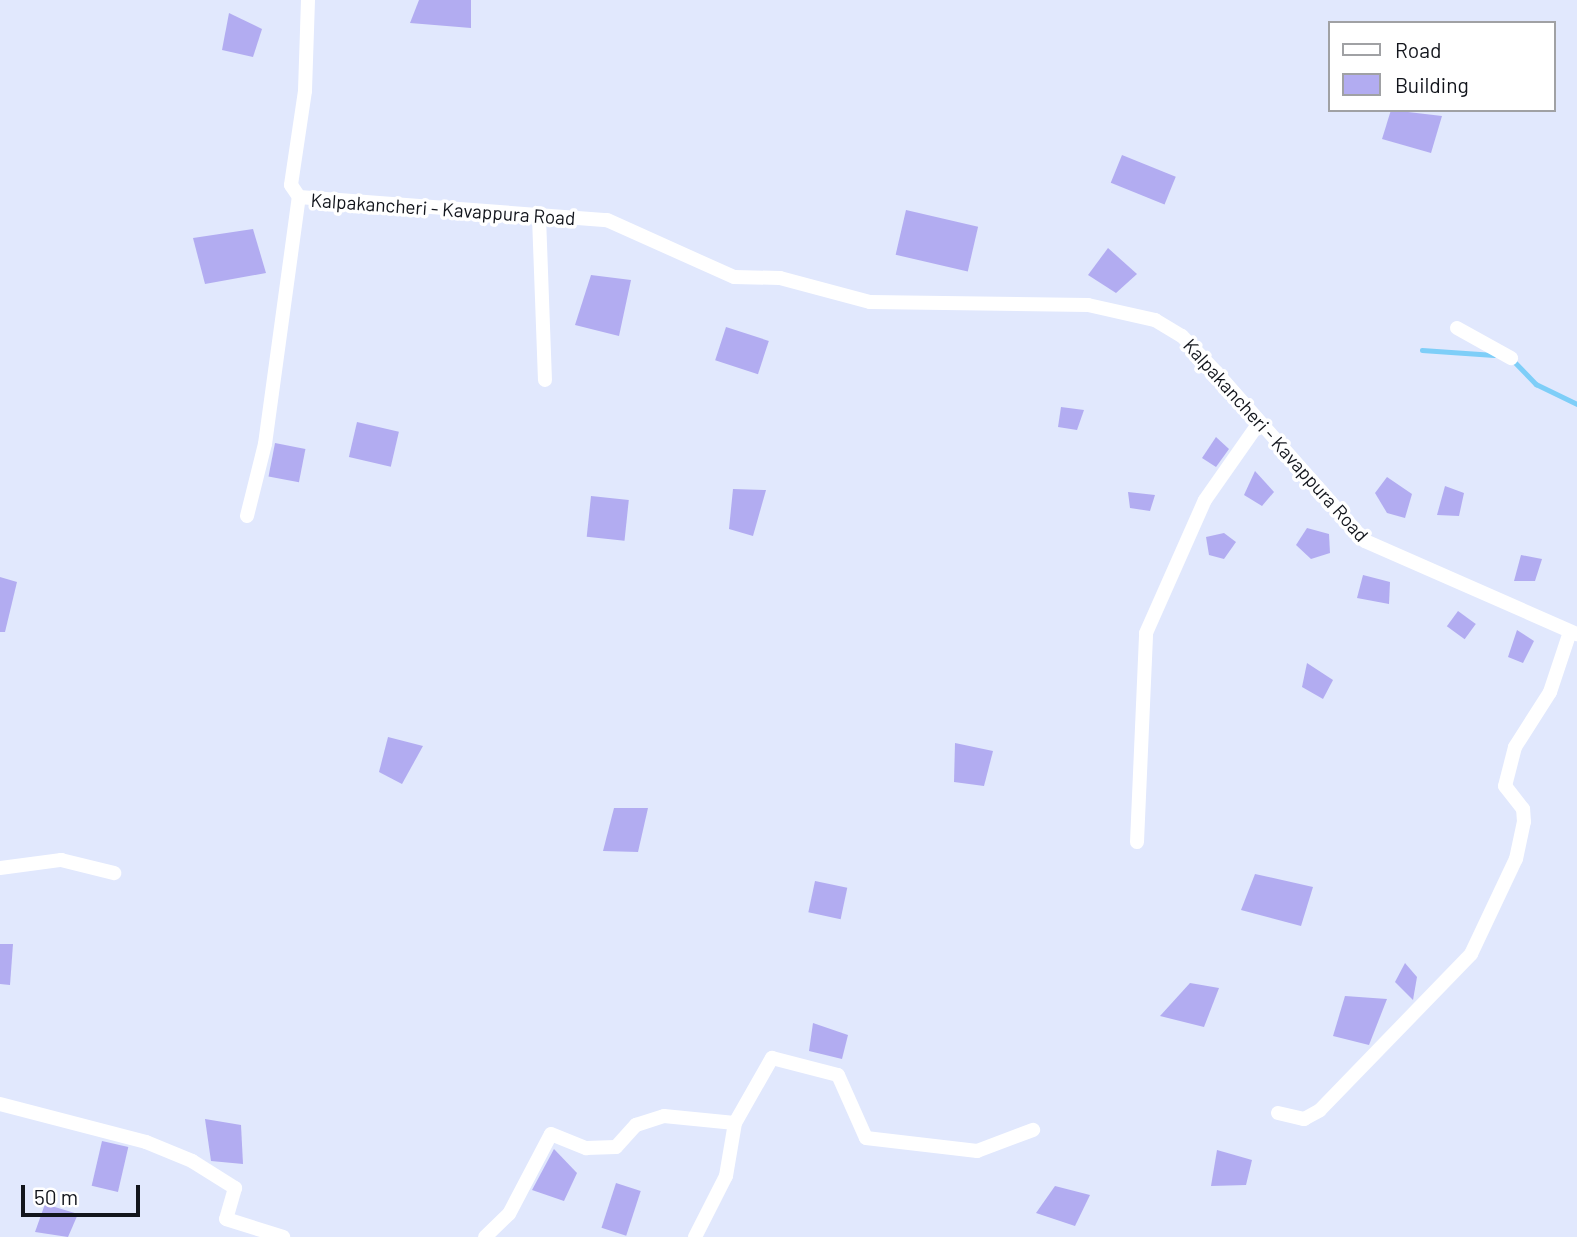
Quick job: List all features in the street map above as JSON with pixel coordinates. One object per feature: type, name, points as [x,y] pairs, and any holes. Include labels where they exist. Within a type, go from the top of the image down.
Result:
[{"type":"street","name":"Kalpakancheri - Kavappura Road","points":[[308,0],[304,91],[291,185],[299,197],[607,220],[734,277],[780,278],[870,302],[1088,306],[1155,320],[1182,336],[1365,541],[1574,633]]},
{"type":"street","points":[[247,516],[265,444],[299,197]]},
{"type":"street","points":[[539,217],[545,380]]},
{"type":"street","points":[[1457,328],[1511,358]]},
{"type":"street","points":[[1137,842],[1146,633],[1205,500],[1259,423]]},
{"type":"street","points":[[1278,1113],[1304,1119],[1320,1110],[1471,954],[1516,859],[1524,822],[1523,808],[1505,786],[1515,747],[1550,692],[1574,633]]},
{"type":"street","points":[[0,867],[61,860],[114,873]]},
{"type":"street","points":[[695,1237],[726,1177],[734,1123],[772,1058],[838,1074],[866,1138],[977,1151],[1033,1130]]},
{"type":"street","points":[[0,1104],[146,1142],[192,1161],[235,1188],[226,1219],[283,1237]]},
{"type":"street","points":[[485,1237],[509,1214],[551,1134],[586,1148],[616,1147],[636,1125],[664,1116],[734,1123]]},
{"type":"building","points":[[419,0],[471,0],[471,28],[410,23]]},
{"type":"building","points":[[229,13],[262,29],[253,57],[222,50]]},
{"type":"building","points":[[1390,112],[1442,116],[1431,153],[1382,139]]},
{"type":"building","points":[[1122,155],[1176,177],[1165,205],[1111,183]]},
{"type":"building","points":[[906,210],[978,227],[968,271],[896,255]]},
{"type":"building","points":[[253,229],[266,273],[205,284],[193,238]]},
{"type":"building","points":[[1108,248],[1137,274],[1116,293],[1088,275]]},
{"type":"building","points":[[591,275],[631,280],[619,336],[575,325]]},
{"type":"building","points":[[726,327],[769,341],[758,374],[715,360]]},
{"type":"building","points":[[1061,407],[1084,410],[1077,430],[1058,427]]},
{"type":"building","points":[[357,422],[399,432],[391,467],[349,457]]},
{"type":"building","points":[[1216,437],[1229,449],[1216,467],[1202,458]]},
{"type":"building","points":[[275,443],[305,449],[299,482],[269,476]]},
{"type":"building","points":[[1255,471],[1274,492],[1262,506],[1244,495]]},
{"type":"building","points":[[1387,477],[1412,494],[1405,518],[1387,513],[1375,493]]},
{"type":"building","points":[[1445,486],[1464,493],[1459,516],[1437,515]]},
{"type":"building","points":[[733,489],[766,490],[753,536],[729,529]]},
{"type":"building","points":[[1128,492],[1155,495],[1150,511],[1130,508]]},
{"type":"building","points":[[591,496],[629,500],[625,541],[587,537]]},
{"type":"building","points":[[1307,528],[1329,534],[1330,553],[1311,559],[1296,545]]},
{"type":"building","points":[[1224,533],[1236,542],[1224,559],[1209,555],[1206,537]]},
{"type":"building","points":[[1521,555],[1542,559],[1535,581],[1514,581]]},
{"type":"building","points":[[1363,575],[1390,582],[1389,604],[1357,598]]},
{"type":"building","points":[[0,577],[17,582],[5,632],[0,632]]},
{"type":"building","points":[[1458,611],[1476,624],[1465,639],[1447,626]]},
{"type":"building","points":[[1517,630],[1534,641],[1523,663],[1508,657]]},
{"type":"building","points":[[1307,663],[1333,680],[1323,699],[1302,687]]},
{"type":"building","points":[[388,737],[423,746],[402,784],[379,772]]},
{"type":"building","points":[[955,743],[993,751],[984,786],[954,782]]},
{"type":"building","points":[[614,808],[648,808],[638,852],[603,851]]},
{"type":"building","points":[[1255,874],[1313,887],[1301,926],[1241,910]]},
{"type":"building","points":[[815,881],[847,888],[841,919],[808,912]]},
{"type":"building","points":[[0,944],[13,944],[10,985],[0,984]]},
{"type":"building","points":[[1405,963],[1417,977],[1413,1000],[1395,982]]},
{"type":"building","points":[[1190,983],[1219,988],[1204,1027],[1160,1016]]},
{"type":"building","points":[[1345,996],[1387,999],[1369,1045],[1333,1036]]},
{"type":"building","points":[[813,1023],[848,1035],[842,1059],[809,1051]]},
{"type":"building","points":[[205,1119],[241,1125],[243,1164],[211,1161]]},
{"type":"building","points":[[102,1141],[128,1147],[118,1192],[92,1186]]},
{"type":"building","points":[[554,1149],[577,1173],[564,1201],[532,1190]]},
{"type":"building","points":[[1217,1150],[1252,1160],[1246,1185],[1211,1186]]},
{"type":"building","points":[[616,1183],[641,1191],[626,1236],[601,1228]]},
{"type":"building","points":[[1055,1186],[1090,1195],[1075,1226],[1036,1213]]},
{"type":"building","points":[[45,1204],[78,1214],[68,1237],[35,1232]]},
{"type":"waterway","points":[[1422,350],[1494,355]]},
{"type":"waterway","points":[[1512,359],[1536,384],[1577,404]]}]
